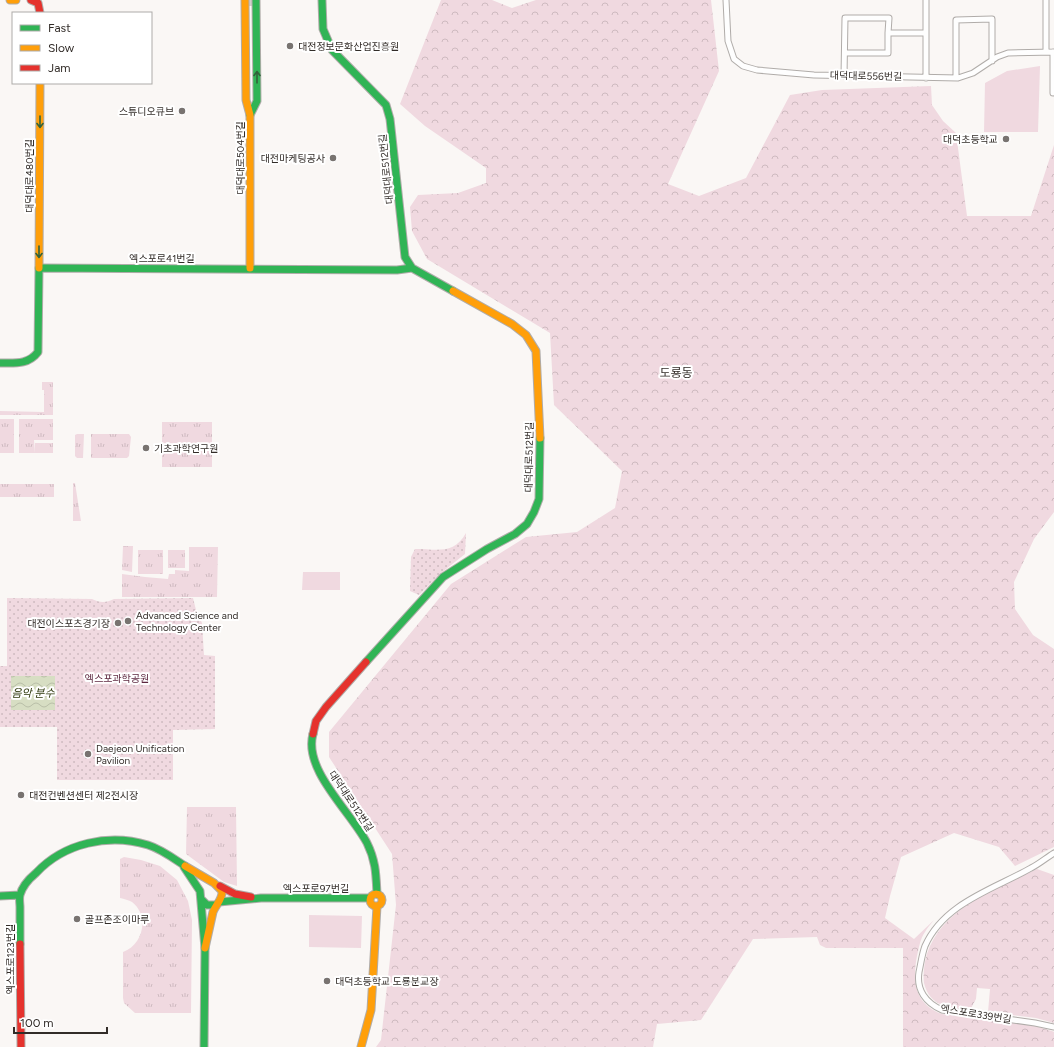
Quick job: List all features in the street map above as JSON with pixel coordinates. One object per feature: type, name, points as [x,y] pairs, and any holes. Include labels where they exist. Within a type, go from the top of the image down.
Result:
[{"type":"street","points":[[10,0],[16,0]]},
{"type":"street","points":[[31,0],[38,3],[40,12]]},
{"type":"street","points":[[250,114],[257,101],[256,0]]},
{"type":"street","name":"대덕대로512번길","points":[[322,0],[322,29],[332,50],[386,106],[390,119],[405,257],[412,268],[512,324],[526,335],[536,351],[539,371],[539,499],[527,524],[515,534],[487,549],[443,577],[345,684],[316,721],[311,740],[313,759],[323,780],[352,818],[367,844],[376,868],[374,896]]},
{"type":"street","name":"대덕대로556번길","points":[[726,0],[728,41],[734,59],[743,66],[757,70],[814,75],[956,78],[973,72],[1008,53],[1053,52]]},
{"type":"street","points":[[926,0],[926,78]]},
{"type":"street","points":[[1046,0],[1046,52]]},
{"type":"street","name":"대덕대로504번길","points":[[246,2],[250,114],[250,268]]},
{"type":"street","points":[[844,76],[846,18],[889,18],[888,53],[845,53]]},
{"type":"street","points":[[956,78],[956,20],[992,19],[992,61]]},
{"type":"street","points":[[888,33],[926,33]]},
{"type":"street","points":[[1053,52],[1053,93]]},
{"type":"street","name":"대덕대로480번길","points":[[39,268],[40,84]]},
{"type":"street","points":[[0,363],[18,363],[28,361],[36,356],[38,352],[39,268]]},
{"type":"street","name":"엑스포로41번길","points":[[39,268],[397,270],[412,268]]},
{"type":"street","points":[[0,896],[20,895],[24,886],[38,870],[63,851],[86,844],[114,840],[148,845],[167,854],[235,894],[261,898]]},
{"type":"street","name":"엑스포로339번길","points":[[1054,853],[1032,867],[989,888],[967,901],[943,919],[926,946],[918,977],[919,987],[924,997],[932,1006],[942,1010],[1035,1022],[1054,1027]]},
{"type":"street","points":[[181,863],[200,895],[202,902],[209,906],[261,898]]},
{"type":"street","points":[[204,1047],[205,948],[200,895],[202,888],[207,883],[217,884]]},
{"type":"street","points":[[205,948],[212,915],[222,899],[222,892],[217,884]]},
{"type":"street","name":"엑스포로123번길","points":[[20,895],[21,1047]]},
{"type":"street","points":[[361,1047],[371,1010],[377,906],[372,904],[374,896]]},
{"type":"street","name":"엑스포로97번길","points":[[261,898],[374,896]]},
{"type":"green space","points":[[441,0],[492,0],[512,8],[536,0],[711,0],[719,71],[668,184],[699,196],[746,178],[790,95],[822,90],[931,86],[932,105],[943,121],[956,133],[967,216],[1031,216],[1054,145],[1054,512],[1034,539],[1014,582],[1015,609],[1033,635],[1054,649],[1054,847],[1015,866],[999,847],[954,833],[901,857],[885,918],[914,939],[934,920],[923,935],[917,956],[915,975],[921,998],[933,1010],[942,1014],[1035,1026],[1052,1031],[1054,1032],[1054,1047],[903,1047],[903,948],[826,948],[820,945],[817,937],[753,939],[701,1020],[657,1024],[653,1047],[376,1047],[381,1040],[396,905],[392,854],[329,757],[329,732],[451,584],[526,537],[577,532],[615,508],[622,471],[554,405],[550,333],[427,259],[412,231],[410,207],[418,195],[458,193],[486,183],[486,168],[425,126],[400,104]]},
{"type":"green space","points":[[1040,66],[1038,132],[984,132],[985,83],[1007,71]]},
{"type":"green space","points":[[42,382],[53,382],[53,415],[0,415],[0,411],[44,412],[44,390],[42,390]]},
{"type":"green space","points":[[0,419],[14,419],[14,453],[0,453]]},
{"type":"green space","points":[[19,419],[53,419],[53,440],[34,440],[35,453],[19,453]]},
{"type":"green space","points":[[162,422],[212,422],[212,467],[162,467]]},
{"type":"green space","points":[[84,434],[83,458],[77,458],[75,456],[75,435]]},
{"type":"green space","points":[[91,434],[129,434],[131,437],[129,456],[127,458],[91,458]]},
{"type":"green space","points":[[35,443],[53,443],[53,453],[35,453]]},
{"type":"green space","points":[[73,483],[75,483],[81,521],[73,521]]},
{"type":"green space","points":[[0,484],[54,484],[54,497],[0,497]]},
{"type":"green space","points":[[466,533],[465,554],[441,573],[419,595],[410,591],[411,557],[415,549],[438,550],[450,548],[456,545]]},
{"type":"green space","points":[[123,546],[133,546],[132,572],[122,570]]},
{"type":"green space","points":[[189,547],[218,547],[217,597],[122,597],[122,574],[168,579],[169,574],[175,574],[175,570],[189,571]]},
{"type":"green space","points":[[138,550],[163,550],[163,574],[138,574]]},
{"type":"green space","points":[[168,550],[185,550],[185,568],[168,568]]},
{"type":"green space","points":[[303,572],[340,572],[340,590],[302,590]]},
{"type":"green space","name":"엑스포과학공원","points":[[7,598],[92,599],[103,602],[114,599],[193,598],[196,610],[202,623],[204,655],[215,656],[215,729],[173,730],[173,780],[57,780],[57,727],[0,727],[0,666],[7,666]]},
{"type":"green space","points":[[187,807],[236,807],[237,886],[224,882],[186,854]]},
{"type":"green space","name":"골프존조이마루","points":[[124,857],[141,860],[160,866],[177,880],[188,901],[192,920],[191,1013],[135,1013],[124,1003],[123,952],[130,948],[139,937],[142,930],[142,922],[138,908],[131,901],[120,898],[120,859]]},
{"type":"green space","points":[[1037,869],[1054,875],[1054,1023],[1036,1018],[988,1012],[990,989],[977,988],[976,999],[970,1010],[948,1007],[936,1002],[927,991],[924,983],[924,972],[925,962],[931,944],[941,929],[954,915],[986,893]]},
{"type":"green space","points":[[309,915],[362,916],[361,948],[309,947]]},
{"type":"water","name":"음악 분수","points":[[11,676],[55,676],[55,710],[11,710]]},
{"type":"tunnel","points":[[250,0],[250,6]]},
{"type":"traffic: fast","points":[[250,115],[257,101],[256,0]]},
{"type":"traffic: fast","points":[[322,0],[323,29],[332,50],[386,105],[390,119],[405,257],[412,268],[453,291]]},
{"type":"traffic: fast","points":[[0,363],[16,363],[26,361],[38,352],[39,268],[397,270],[412,268]]},
{"type":"traffic: fast","points":[[366,662],[443,577],[487,549],[515,534],[527,524],[539,499],[540,438]]},
{"type":"traffic: fast","points":[[313,734],[312,748],[315,762],[321,776],[360,831],[370,850],[375,868],[377,894]]},
{"type":"traffic: fast","points":[[20,944],[20,895],[22,889],[31,877],[60,854],[88,843],[118,840],[148,845],[167,854],[185,866]]},
{"type":"traffic: fast","points":[[184,867],[200,891],[205,948],[204,1047]]},
{"type":"traffic: fast","points":[[0,896],[20,895]]},
{"type":"traffic: fast","points":[[219,902],[261,898],[370,898]]},
{"type":"traffic: fast","points":[[201,899],[207,905],[216,905]]},
{"type":"traffic: slow","points":[[10,0],[16,0]]},
{"type":"traffic: slow","points":[[245,0],[246,100],[250,115],[250,268]]},
{"type":"traffic: slow","points":[[39,268],[40,84]]},
{"type":"traffic: slow","points":[[453,291],[512,324],[526,335],[536,351],[540,438]]},
{"type":"traffic: slow","points":[[185,866],[214,883],[222,891],[220,899],[213,912],[205,948]]},
{"type":"traffic: slow","points":[[374,894],[378,894],[382,900],[378,906],[374,906],[370,902],[370,898],[374,894]]},
{"type":"traffic: slow","points":[[361,1047],[371,1010],[377,906]]},
{"type":"traffic: jam","points":[[31,0],[38,3],[40,12]]},
{"type":"traffic: jam","points":[[313,734],[316,721],[326,707],[366,662]]},
{"type":"traffic: jam","points":[[220,886],[235,894],[251,897]]},
{"type":"traffic: jam","points":[[20,944],[21,1047]]},
{"type":"place","name":"대전정보문화산업진흥원","points":[[290,46]]},
{"type":"place","name":"스튜디오큐브","points":[[182,111]]},
{"type":"place","name":"대덕초등학교","points":[[1006,139]]},
{"type":"place","name":"대전마케팅공사","points":[[333,158]]},
{"type":"place","name":"기초과학연구원","points":[[146,448]]},
{"type":"place","name":"Advanced Science and Technology Center","points":[[128,621]]},
{"type":"place","name":"대전이스포츠경기장","points":[[118,623]]},
{"type":"place","name":"Daejeon Unification Pavilion","points":[[88,754]]},
{"type":"place","name":"대전컨벤션센터 제2전시장","points":[[21,795]]},
{"type":"place","name":"골프존조이마루","points":[[77,919]]},
{"type":"place","name":"대덕초등학교 도룡분교장","points":[[327,981]]},
{"type":"district","name":"도룡동","points":[[676,373]]}]
